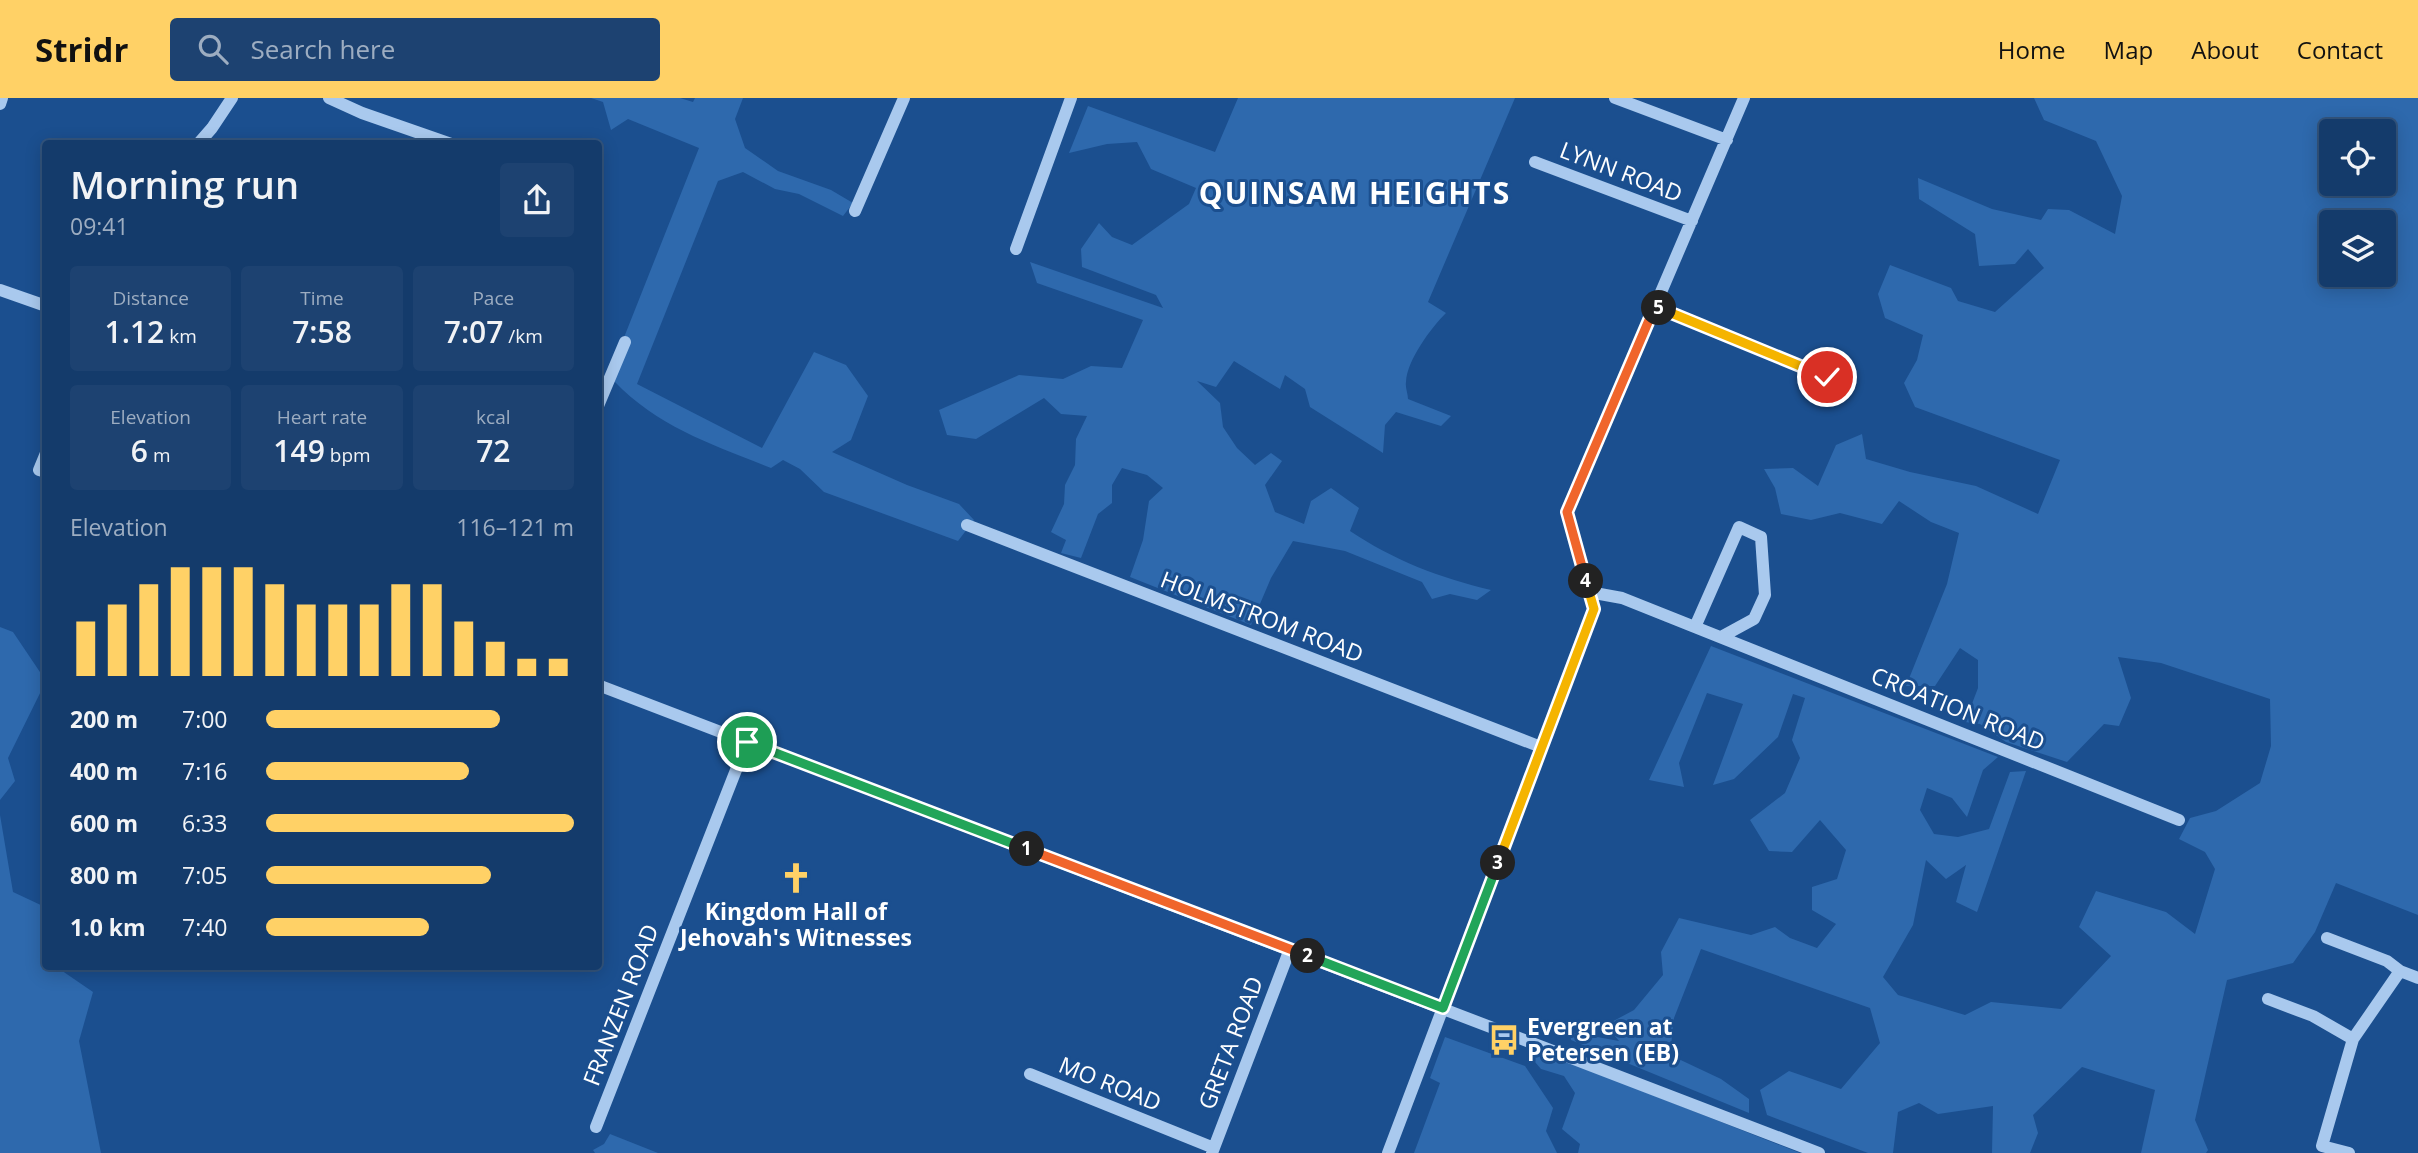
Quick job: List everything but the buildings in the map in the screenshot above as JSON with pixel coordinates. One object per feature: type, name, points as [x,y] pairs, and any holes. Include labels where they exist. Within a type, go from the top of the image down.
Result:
[{"type":"street","points":[[0,104],[2,98]]},
{"type":"street","points":[[201,140],[232,98]]},
{"type":"street","points":[[329,98],[362,113],[440,140]]},
{"type":"street","points":[[855,211],[904,98]]},
{"type":"street","points":[[1016,249],[1072,98]]},
{"type":"street","points":[[1615,98],[1727,140]]},
{"type":"street","points":[[1388,1153],[1594,609],[1567,512],[1727,140],[1740,99]]},
{"type":"street","name":"LYNN ROAD","points":[[1535,162],[1692,221]]},
{"type":"street","points":[[0,290],[42,305]]},
{"type":"street","points":[[1655,306],[1827,377]]},
{"type":"street","points":[[602,397],[625,342]]},
{"type":"street","name":"HOLMSTROM ROAD","points":[[967,526],[1541,747]]},
{"type":"street","points":[[1695,627],[1739,527],[1761,537],[1765,595],[1754,618],[1721,637]]},
{"type":"street","name":"CROATION ROAD","points":[[1589,593],[1622,598],[2179,820]]},
{"type":"street","points":[[602,687],[1819,1153]]},
{"type":"street","name":"FRANZEN ROAD","points":[[596,1127],[747,742]]},
{"type":"street","points":[[2327,937],[2387,961],[2400,971],[2418,978]]},
{"type":"street","name":"GRETA ROAD","points":[[1213,1151],[1290,949]]},
{"type":"street","points":[[2348,1153],[2322,1146],[2353,1039],[2400,971]]},
{"type":"street","points":[[2268,999],[2313,1016],[2353,1039]]},
{"type":"street","name":"MO ROAD","points":[[1030,1074],[1213,1151]]},
{"type":"shaded area","points":[[591,98],[680,98],[693,102],[695,98],[743,98],[735,119],[745,148],[778,171],[831,190],[853,203],[843,216],[799,194],[775,189],[743,172],[718,181],[637,384],[762,448],[814,352],[846,365],[868,396],[851,440],[832,452],[907,485],[959,504],[974,520],[958,541],[824,492],[800,469],[783,460],[771,468],[687,433],[649,411],[614,381],[621,345],[699,148],[628,119],[611,130],[603,102]]},
{"type":"shaded area","points":[[1238,98],[1515,98],[1428,302],[1446,313],[1421,345],[1407,373],[1408,399],[1451,416],[1441,426],[1396,412],[1385,425],[1383,453],[1310,407],[1305,389],[1285,375],[1280,389],[1234,361],[1216,387],[1197,381],[1220,403],[1223,427],[1237,448],[1255,465],[1271,453],[1282,461],[1265,485],[1275,512],[1304,524],[1311,501],[1331,488],[1359,508],[1350,531],[1383,551],[1418,567],[1491,590],[1477,600],[1450,594],[1432,599],[1422,582],[1345,551],[1293,541],[1271,578],[1251,625],[1130,577],[1143,540],[1149,501],[1163,488],[1147,475],[1122,468],[1112,485],[1112,503],[1098,514],[1081,558],[1061,553],[1066,540],[1051,532],[1064,504],[1065,485],[1075,465],[1076,439],[1087,416],[1061,414],[1044,398],[976,439],[947,435],[939,410],[1019,375],[1063,379],[1091,366],[1122,368],[1143,320],[1037,283],[1030,262],[1163,308],[1156,295],[1082,267],[1081,249],[1099,223],[1112,237],[1132,245],[1189,204],[1196,188],[1151,169],[1137,142],[1107,144],[1069,153],[1088,106],[1215,152]]},
{"type":"shaded area","points":[[2034,98],[2418,98],[2418,915],[2336,883],[2315,932],[2293,963],[2227,980],[2195,1120],[2208,1150],[2206,1153],[2141,1153],[2155,1090],[2082,1067],[2033,1115],[2038,1133],[2030,1153],[1992,1153],[1993,1106],[1938,1114],[1919,1103],[1898,1112],[1893,1153],[1868,1153],[1767,1115],[1760,1090],[1789,1071],[1841,1089],[1880,1043],[1870,1008],[1701,949],[1674,1018],[1670,1055],[1721,1079],[1749,1099],[1749,1113],[1571,1040],[1570,1032],[1619,1041],[1606,1025],[1634,1010],[1663,975],[1661,952],[1679,918],[1751,935],[1775,927],[1790,938],[1817,948],[1836,924],[1812,910],[1812,887],[1837,879],[1846,850],[1820,820],[1792,852],[1769,851],[1750,820],[1785,793],[1800,758],[1792,740],[1805,698],[1793,694],[1778,737],[1734,779],[1713,785],[1743,704],[1707,693],[1679,763],[1684,787],[1649,780],[1711,646],[1998,757],[1983,770],[1967,817],[1952,798],[1927,788],[1920,810],[1934,834],[1958,837],[1989,829],[2010,772],[2026,771],[1977,912],[1956,902],[1966,865],[1946,879],[1926,860],[1913,925],[1883,977],[1898,995],[1965,1015],[1991,1002],[2061,1009],[2111,956],[2079,927],[2096,891],[2166,912],[2195,934],[2215,869],[2205,852],[2179,839],[2190,818],[2216,811],[2260,783],[2271,746],[2270,699],[2161,663],[2118,657],[2131,698],[2119,726],[2104,724],[2067,762],[2006,742],[1980,724],[1965,722],[1978,688],[1978,660],[1960,648],[1935,686],[1906,686],[1947,584],[1959,533],[1931,522],[1899,501],[1882,524],[1840,513],[1811,520],[1781,514],[1775,488],[1764,469],[1793,468],[1818,486],[1836,445],[1862,434],[1866,459],[1910,472],[1976,486],[2038,514],[2060,460],[1915,407],[1904,383],[1917,360],[1923,335],[1885,318],[1878,294],[1890,265],[1951,288],[1958,301],[1995,312],[2044,268],[2028,249],[2015,264],[1979,266],[1975,234],[1919,199],[1918,178],[1992,209],[2041,220],[2048,209],[2069,210],[2115,234],[2122,196],[2096,141],[2044,120]]},
{"type":"shaded area","points":[[0,627],[13,632],[42,675],[42,689],[8,758],[15,781],[0,800]]},
{"type":"shaded area","points":[[0,815],[13,892],[42,906],[42,970],[61,970],[93,992],[79,1041],[101,1153],[0,1153]]},
{"type":"shaded area","points":[[1445,1037],[1525,1066],[1553,1108],[1546,1131],[1557,1153],[1414,1153],[1440,1083],[1430,1078]]},
{"type":"shaded area","points":[[1546,1053],[1800,1153],[1578,1153],[1580,1144],[1562,1129],[1575,1093],[1564,1076],[1541,1069],[1529,1055]]},
{"type":"shaded area","points":[[610,1134],[658,1153],[595,1153],[593,1150],[604,1144]]},
{"type":"place","name":"Kingdom Hall of Jehovah's Witnesses","points":[[796,878]]},
{"type":"place","name":"Evergreen at Petersen (EB)","points":[[1504,1040]]},
{"type":"district","name":"QUINSAM HEIGHTS","points":[[1355,194]]},
{"type":"route","points":[[747,742],[1443,1008],[1594,609],[1567,512],[1655,306],[1827,377]]}]
